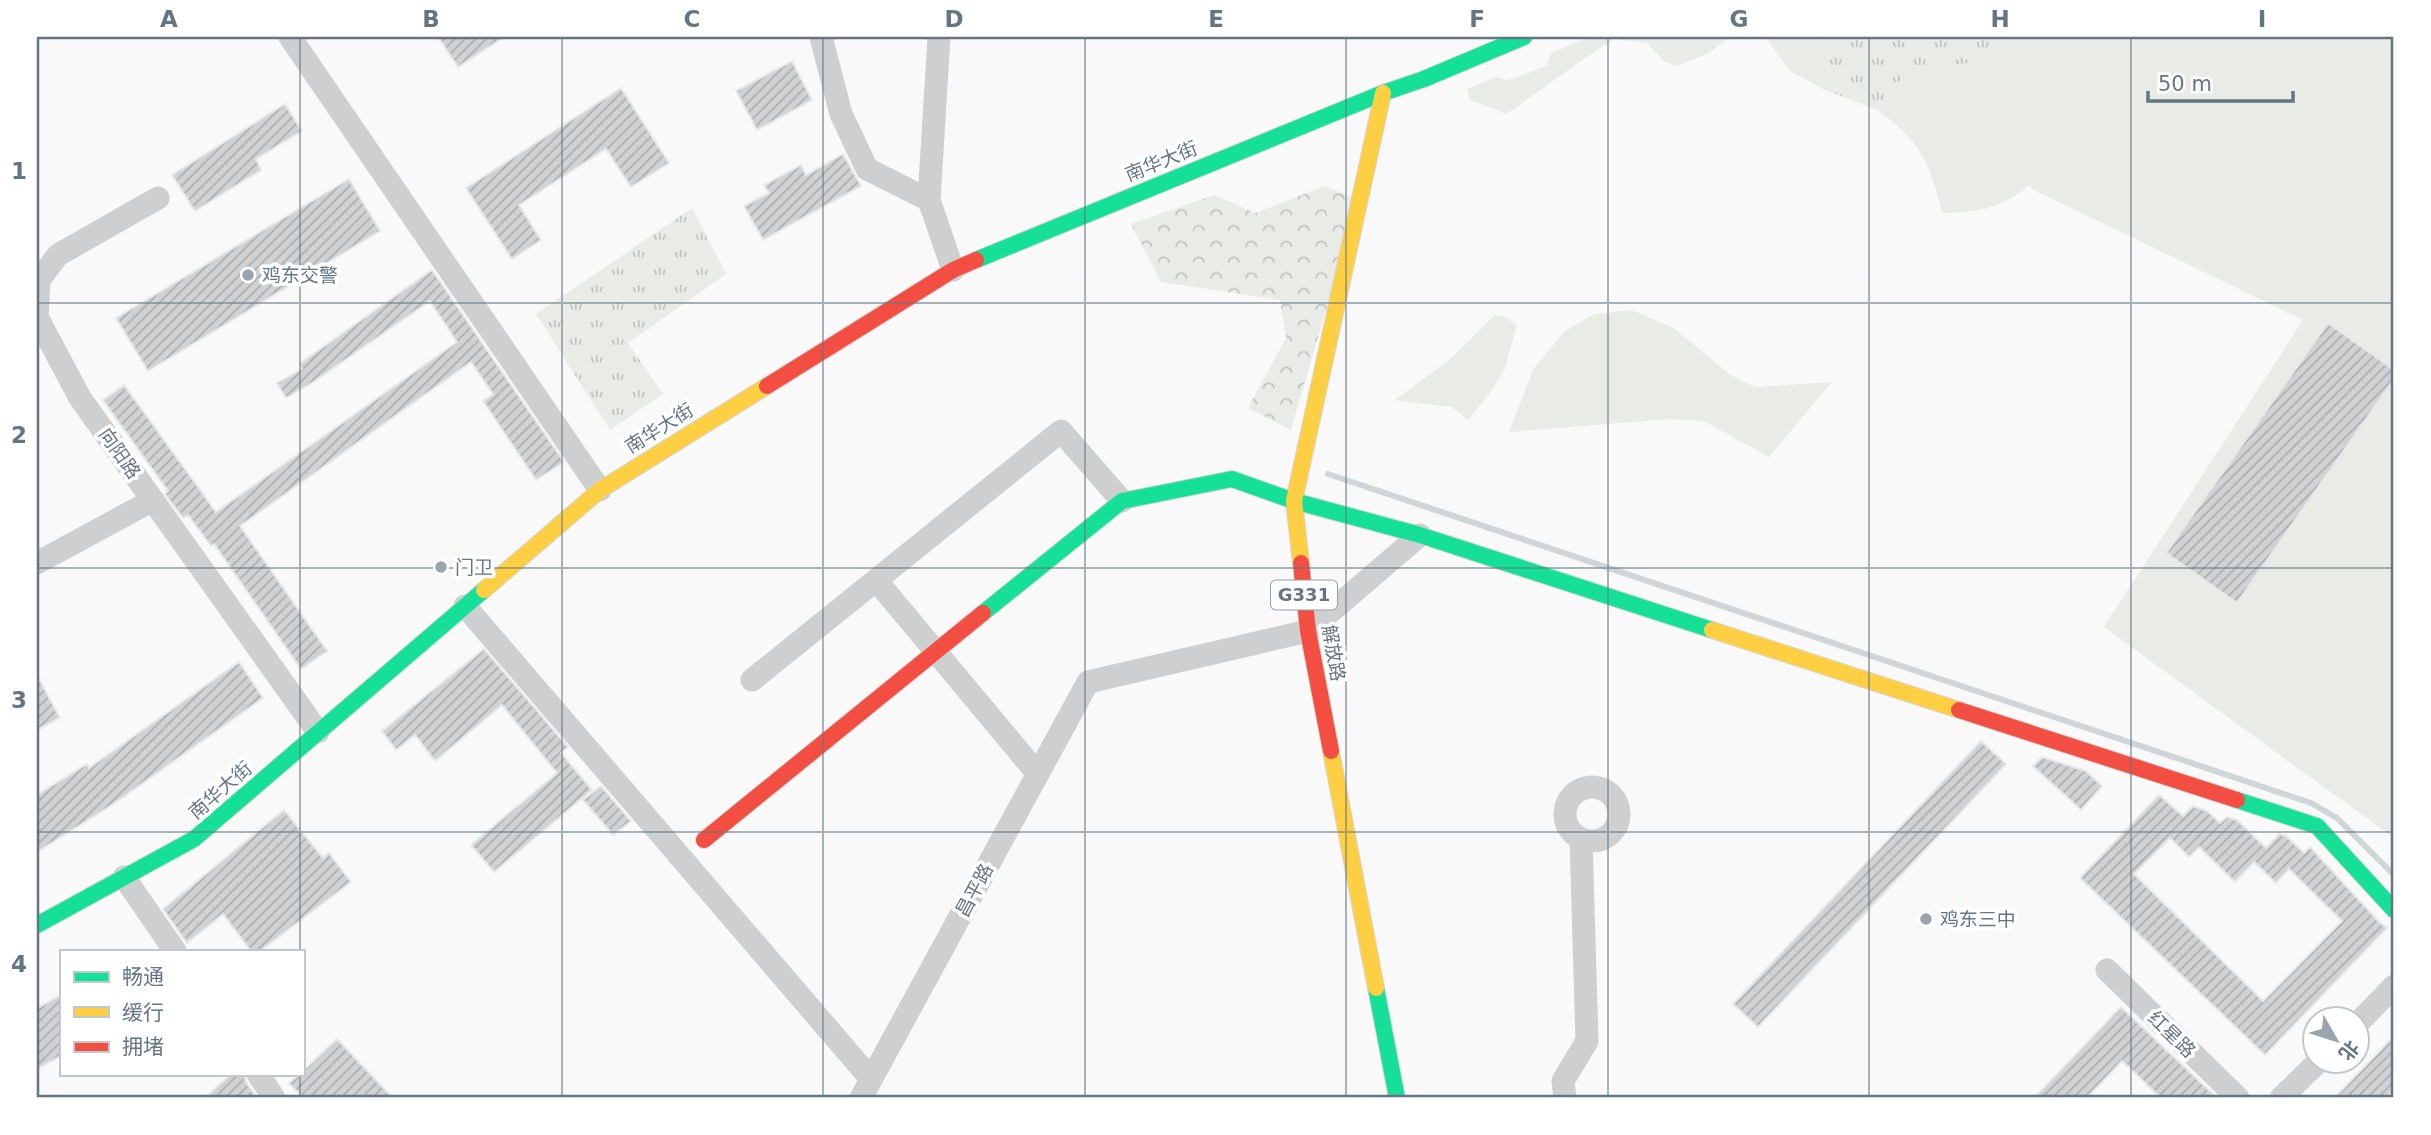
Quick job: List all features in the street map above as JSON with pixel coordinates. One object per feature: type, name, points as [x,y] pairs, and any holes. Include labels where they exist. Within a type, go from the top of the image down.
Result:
[{"type":"main road","name":"南华大街","points":[[40,916],[124,877],[194,839],[600,490],[953,270],[1524,37]]},
{"type":"main road","name":"南华大街","points":[[1383,93],[1416,66],[1441,54]]},
{"type":"main road","name":"解放路","points":[[1383,93],[1294,501],[1308,631],[1397,1098]]},
{"type":"main road","points":[[704,840],[1122,501],[1233,479],[1294,501],[1420,535],[2317,826],[2394,910]]},
{"type":"street","points":[[290,37],[600,490]]},
{"type":"street","points":[[821,37],[841,114],[867,169],[929,200]]},
{"type":"street","points":[[939,37],[929,200],[953,270]]},
{"type":"street","name":"向阳路","points":[[158,198],[58,256],[39,279],[37,317],[80,398],[318,732]]},
{"type":"street","points":[[752,680],[1061,431],[1122,501]]},
{"type":"street","points":[[37,563],[153,500]]},
{"type":"street","points":[[1308,631],[1420,535]]},
{"type":"street","points":[[876,580],[1037,773]]},
{"type":"street","points":[[465,606],[866,1089]]},
{"type":"street","name":"昌平路","points":[[866,1089],[1088,682],[1308,631]]},
{"type":"street","points":[[1565,1098],[1563,1081],[1587,1041],[1581,839]]},
{"type":"street","points":[[124,877],[174,950]]},
{"type":"street","name":"红星路","points":[[2107,970],[2238,1098]]},
{"type":"street","points":[[2372,1008],[2394,986]]},
{"type":"street","points":[[259,1076],[274,1098]]},
{"type":"street","points":[[2281,1098],[2304,1076]]},
{"type":"green space","points":[[1590,37],[1729,37],[1709,53],[1677,66],[1665,62],[1647,43],[1615,39],[1507,114],[1470,100],[1467,89],[1496,77],[1508,80],[1547,66],[1551,53]]},
{"type":"green space","points":[[1768,37],[1822,37],[1831,82],[1825,90],[1790,71]]},
{"type":"green space","points":[[1822,37],[2010,37],[1996,52],[1975,63],[1942,66],[1894,86],[1877,110],[1825,90],[1831,82]]},
{"type":"green space","points":[[2010,37],[2394,37],[2394,838],[2104,627],[2303,320],[2034,190],[2029,185],[2000,204],[1966,212],[1942,213],[1933,180],[1921,154],[1904,132],[1877,110],[1895,85],[1910,73],[1974,62],[1990,54]]},
{"type":"green space","points":[[1325,186],[1358,200],[1291,430],[1248,408],[1286,338],[1280,300],[1161,282],[1131,224],[1214,195],[1255,213]]},
{"type":"green space","points":[[692,208],[726,274],[628,343],[663,394],[610,430],[536,314]]},
{"type":"green space","points":[[1632,310],[1675,329],[1729,374],[1755,387],[1832,382],[1769,457],[1704,421],[1670,419],[1509,432],[1534,368],[1566,330],[1595,314]]},
{"type":"green space","points":[[1495,315],[1503,316],[1517,325],[1505,368],[1490,393],[1468,420],[1452,407],[1395,400],[1449,360]]},
{"type":"building","points":[[438,37],[504,37],[458,67]]},
{"type":"building","points":[[792,61],[812,100],[757,130],[736,91]]},
{"type":"building","points":[[621,88],[669,163],[631,187],[606,149],[519,205],[541,240],[512,259],[466,188]]},
{"type":"building","points":[[285,104],[302,131],[256,159],[261,170],[195,211],[172,175]]},
{"type":"building","points":[[843,154],[861,186],[763,240],[744,206],[769,193],[764,185],[801,165],[806,175]]},
{"type":"building","name":"鸡东交警","points":[[349,179],[380,231],[148,371],[116,318]]},
{"type":"building","points":[[432,270],[564,462],[536,480],[483,401],[493,394],[471,362],[240,526],[327,651],[301,669],[214,544],[211,546],[188,515],[183,518],[165,494],[168,491],[103,400],[124,385],[216,512],[457,342],[430,301],[286,398],[277,383],[302,369],[299,364]]},
{"type":"building","points":[[2328,323],[2394,370],[2394,379],[2237,603],[2166,553]]},
{"type":"building","points":[[484,649],[568,747],[561,753],[592,790],[494,872],[471,845],[557,773],[502,705],[435,761],[415,735],[396,750],[382,731]]},
{"type":"building","points":[[239,662],[263,698],[112,805],[37,852],[37,795],[87,764],[89,768]]},
{"type":"building","points":[[37,675],[60,718],[37,730]]},
{"type":"building","points":[[1981,741],[2006,764],[1758,1027],[1733,1004]]},
{"type":"building","points":[[2042,757],[2086,771],[2102,786],[2081,810],[2033,766]]},
{"type":"building","points":[[601,786],[631,821],[613,835],[583,800]]},
{"type":"building","points":[[2159,795],[2183,816],[2193,806],[2207,811],[2220,823],[2227,817],[2237,820],[2266,848],[2279,834],[2286,836],[2304,853],[2310,847],[2387,928],[2312,1006],[2302,1006],[2302,1016],[2265,1055],[2080,878]],"holes":[[[2170,838],[2189,857],[2199,847],[2235,882],[2254,862],[2276,883],[2289,869],[2342,921],[2263,1001],[2134,874]]]},
{"type":"building","points":[[284,810],[323,858],[329,853],[351,882],[261,950],[250,950],[223,914],[187,943],[163,909]]},
{"type":"building","points":[[60,996],[60,1057],[37,1069],[37,1008]]},
{"type":"building","points":[[2121,1007],[2217,1098],[2161,1098],[2122,1061],[2087,1098],[2034,1098]]},
{"type":"building","points":[[2394,1036],[2394,1090],[2386,1098],[2334,1098],[2355,1076],[2372,1076],[2372,1059]]},
{"type":"building","points":[[337,1039],[393,1098],[303,1098],[289,1083],[298,1076],[304,1076],[304,1070]]},
{"type":"building","points":[[229,1076],[244,1076],[257,1098],[205,1098]]},
{"type":"waterway","points":[[1328,474],[2311,803],[2337,818],[2394,875]]},
{"type":"traffic: fast","points":[[1383,93],[1424,79],[1524,37]]},
{"type":"traffic: fast","points":[[976,260],[1383,93]]},
{"type":"traffic: fast","points":[[983,613],[1122,501],[1232,479],[1294,501],[1420,535],[1712,630]]},
{"type":"traffic: fast","points":[[37,925],[194,839],[484,590]]},
{"type":"traffic: fast","points":[[2237,800],[2317,826],[2394,910]]},
{"type":"traffic: fast","points":[[1376,988],[1397,1098]]},
{"type":"traffic: slow","points":[[1301,563],[1294,501],[1383,93]]},
{"type":"traffic: slow","points":[[484,590],[600,490],[767,386]]},
{"type":"traffic: slow","points":[[1712,630],[1959,710]]},
{"type":"traffic: slow","points":[[1331,751],[1376,988]]},
{"type":"traffic: jam","points":[[767,386],[953,270],[976,260]]},
{"type":"traffic: jam","points":[[1301,563],[1308,631],[1331,751]]},
{"type":"traffic: jam","points":[[704,840],[983,613]]},
{"type":"traffic: jam","points":[[1959,710],[2237,800]]},
{"type":"place","name":"鸡东交警","points":[[248,275]]},
{"type":"place","name":"门卫","points":[[441,567]]},
{"type":"place","name":"鸡东三中","points":[[1926,919]]}]
